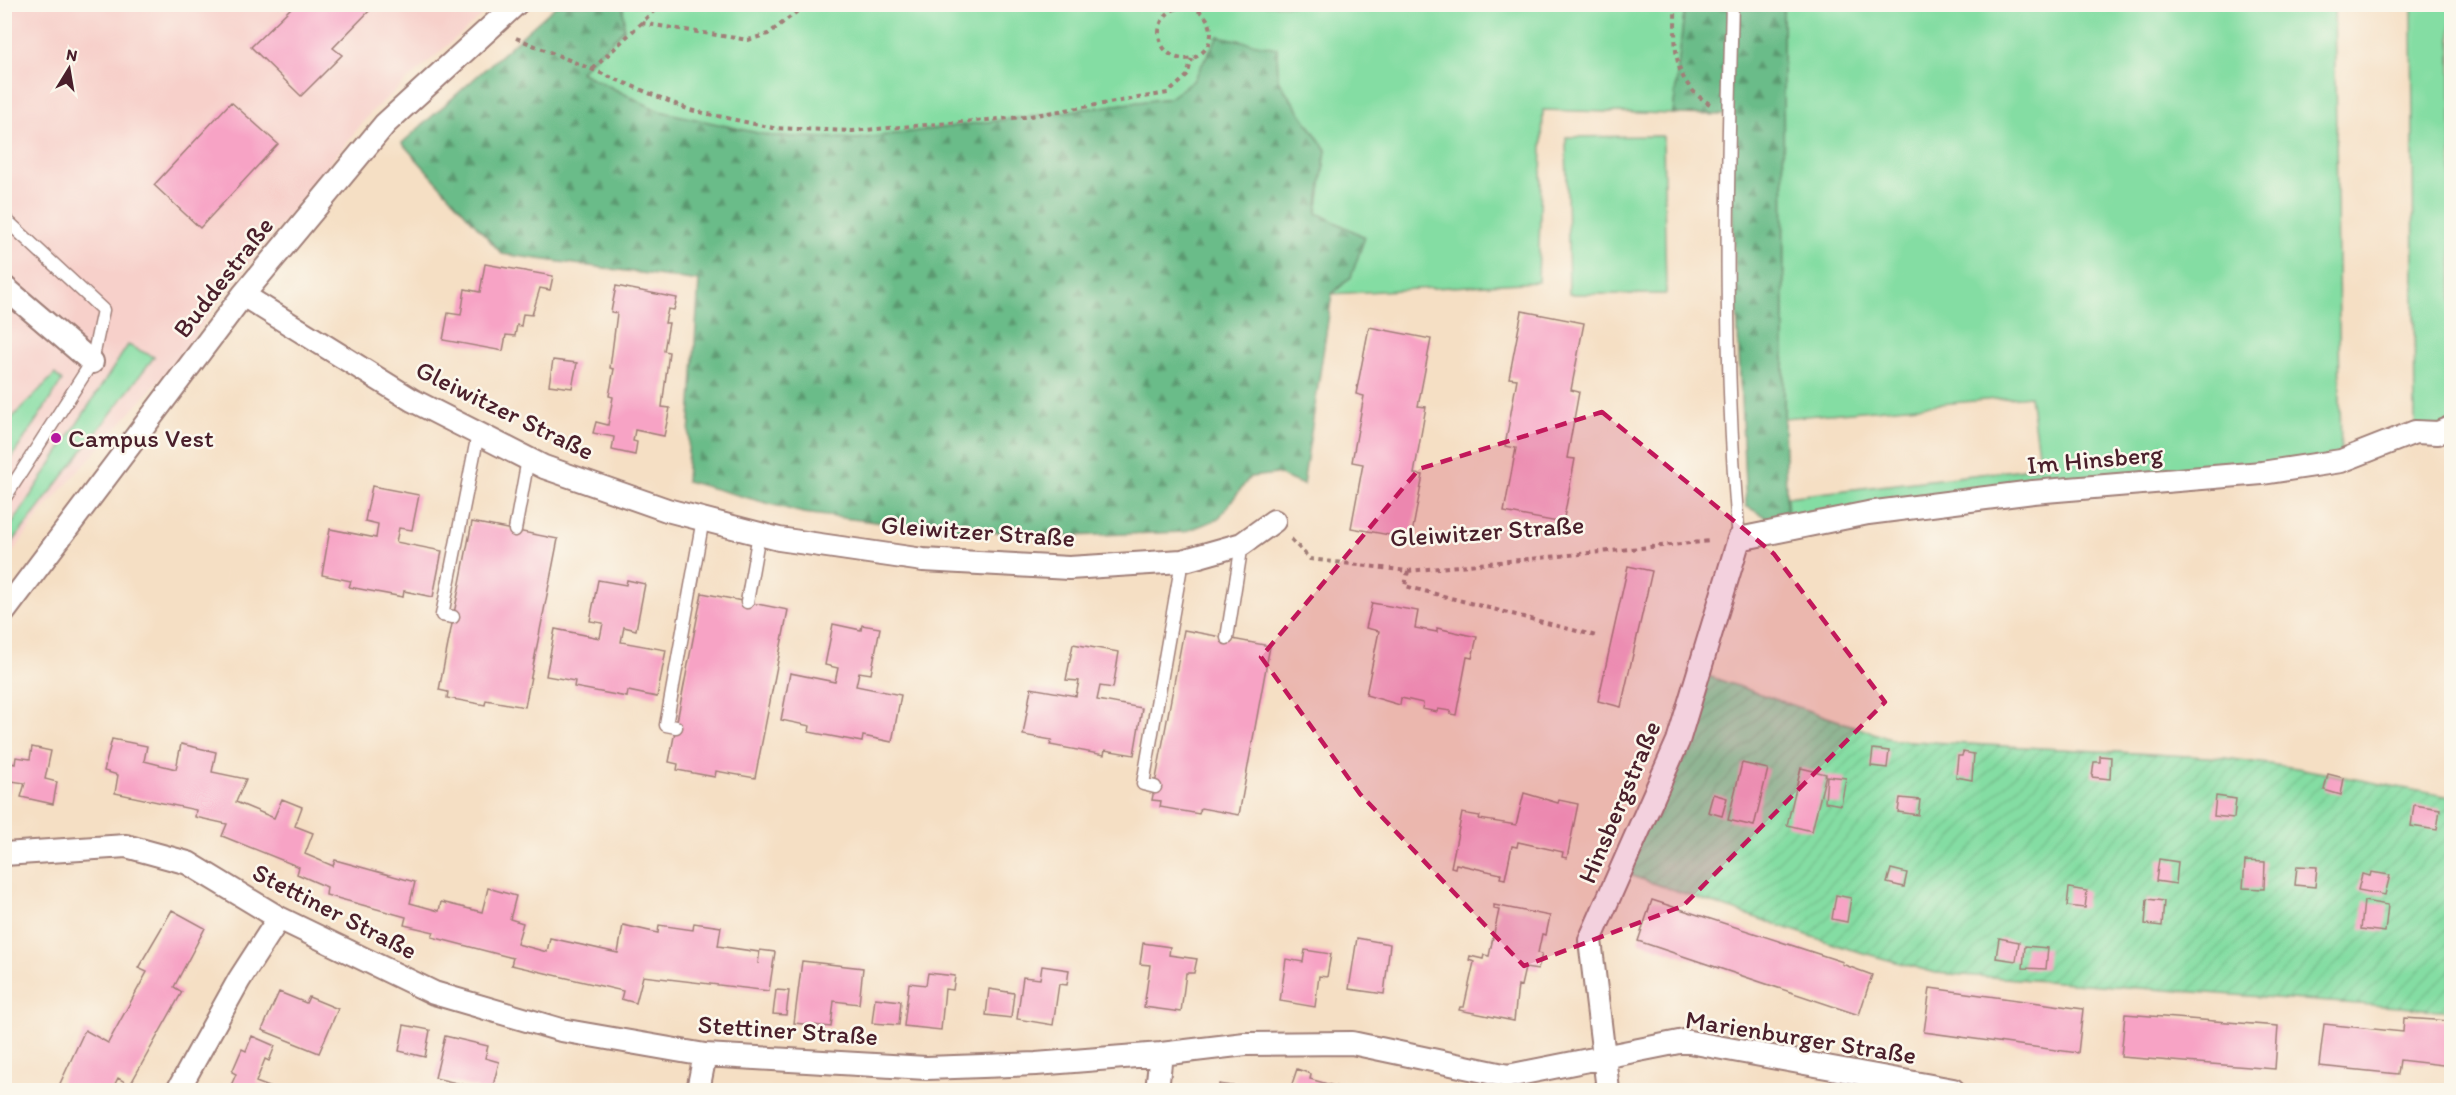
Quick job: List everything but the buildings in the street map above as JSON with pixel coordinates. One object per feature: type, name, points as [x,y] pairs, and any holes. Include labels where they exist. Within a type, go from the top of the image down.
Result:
[{"type":"street","name":"Buddestraße","points":[[4,612],[243,295],[385,124],[516,4]]},
{"type":"street","points":[[4,287],[92,362]]},
{"type":"street","name":"Gleiwitzer Straße","points":[[243,295],[412,400],[528,459],[667,510],[779,539],[923,560],[1070,568],[1182,561],[1242,544],[1274,521]]},
{"type":"street","name":"Im Hinsberg","points":[[1739,539],[1868,513],[2033,492],[2262,473],[2341,461],[2415,432],[2438,433],[2451,427]]},
{"type":"street","name":"Hinsbergstraße","points":[[1608,1090],[1590,940],[1678,741],[1739,539]]},
{"type":"street","name":"Stettiner Straße","points":[[4,854],[126,846],[188,863],[279,918],[434,993],[561,1030],[705,1055],[926,1068],[1036,1064],[1161,1054],[1245,1044],[1352,1043],[1508,1076],[1604,1058]]},
{"type":"street","points":[[178,1090],[239,980],[279,918]]},
{"type":"street","name":"Marienburger Straße","points":[[1604,1058],[1684,1041],[1953,1090]]},
{"type":"street","points":[[1157,1090],[1161,1054]]},
{"type":"street","points":[[698,1090],[705,1055]]},
{"type":"lane","points":[[1732,4],[1730,434],[1739,539]]},
{"type":"lane","points":[[4,218],[103,310],[92,362],[4,500]]},
{"type":"lane","points":[[453,617],[442,615],[478,434]]},
{"type":"lane","points":[[515,530],[528,459]]},
{"type":"lane","points":[[676,727],[666,725],[703,519]]},
{"type":"lane","points":[[747,602],[759,534]]},
{"type":"lane","points":[[1227,638],[1242,544]]},
{"type":"lane","points":[[1155,787],[1143,784],[1182,561]]},
{"type":"path","points":[[593,69],[661,4]]},
{"type":"path","points":[[641,24],[748,40],[768,34],[807,4]]},
{"type":"path","points":[[1674,4],[1677,69],[1700,98],[1730,115]]},
{"type":"path","points":[[490,28],[690,110],[773,129],[852,130],[1024,117],[1168,93],[1187,76],[1192,59],[1207,46],[1210,26],[1197,10],[1178,8],[1162,21],[1160,40],[1172,56],[1192,59]]},
{"type":"path","name":"Gleiwitzer Straße","points":[[1274,521],[1310,559],[1408,571],[1739,539]]},
{"type":"path","points":[[1408,571],[1405,586],[1596,636]]},
{"type":"highlighted area","points":[[1602,412],[1774,554],[1885,702],[1683,906],[1524,966],[1360,794],[1261,657],[1419,469]]},
{"type":"shaded area","points":[[5,5],[494,5],[372,111],[230,288],[173,365],[42,512],[5,563]]},
{"type":"green space","points":[[557,5],[623,5],[624,29],[580,72],[659,111],[771,136],[858,139],[1169,98],[1193,81],[1218,36],[1277,48],[1278,80],[1326,150],[1317,213],[1365,237],[1351,277],[1332,294],[1303,485],[1277,474],[1250,477],[1218,519],[1184,532],[1069,536],[924,528],[803,513],[686,481],[699,281],[502,254],[402,143]]},
{"type":"green space","points":[[623,5],[1685,5],[1673,114],[1543,110],[1538,282],[1332,294],[1351,277],[1316,213],[1326,150],[1278,80],[1277,49],[1218,36],[1193,81],[1170,98],[858,139],[771,136],[659,111],[580,72],[624,29]]},
{"type":"green space","points":[[1685,5],[1783,5],[1784,418],[1787,529],[1746,506],[1728,115],[1673,114]]},
{"type":"green space","points":[[1783,5],[2334,5],[2341,460],[1788,528],[1787,497],[2040,467],[2030,396],[1784,418]]},
{"type":"green space","points":[[2412,5],[2451,5],[2452,427],[2415,432]]},
{"type":"green space","points":[[1663,136],[1666,294],[1569,294],[1566,137]]},
{"type":"green space","points":[[128,345],[154,357],[5,552],[5,535]]},
{"type":"green space","points":[[55,374],[62,381],[5,468],[5,425]]},
{"type":"green space","points":[[1699,673],[1894,740],[2225,758],[2297,768],[2451,797],[2451,1011],[1936,973],[1849,949],[1620,872]]},
{"type":"place","name":"Campus Vest","points":[[56,438]]}]
